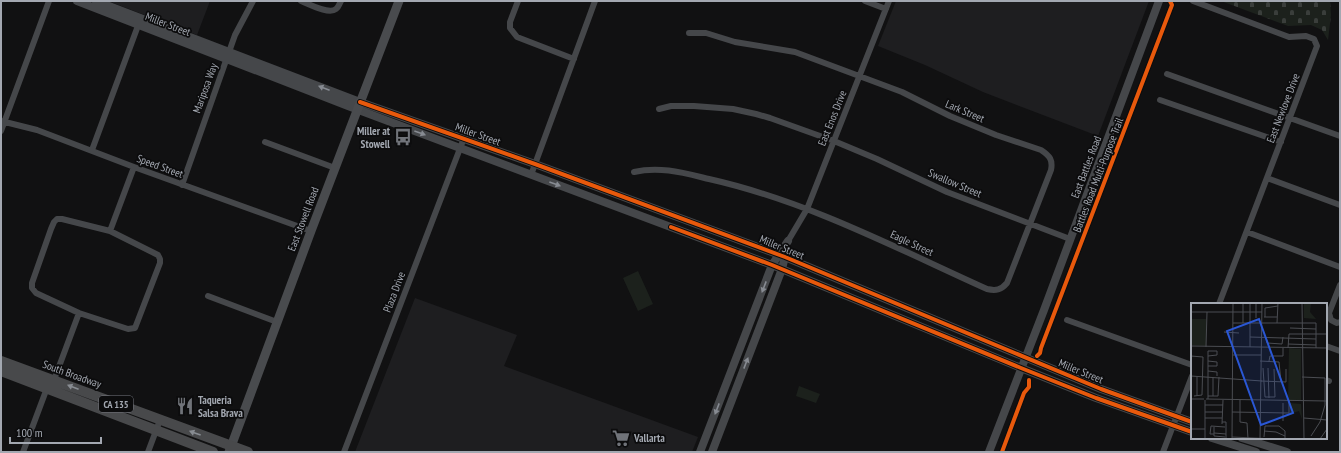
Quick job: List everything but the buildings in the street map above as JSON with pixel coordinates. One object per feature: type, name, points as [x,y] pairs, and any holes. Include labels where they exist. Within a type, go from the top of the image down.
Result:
[{"type":"main road","name":"East Stowell Road","points":[[230,449],[399,1]]},
{"type":"main road","name":"South Broadway","points":[[1,361],[160,420],[230,449],[248,452]]},
{"type":"main road","name":"South Broadway","points":[[1,371],[213,452]]},
{"type":"street","points":[[1,131],[3,122],[50,1]]},
{"type":"street","name":"Miller Street","points":[[77,1],[140,22],[359,106],[531,175],[772,265],[1021,368],[1191,432]]},
{"type":"street","name":"Miller Street","points":[[96,1],[140,22]]},
{"type":"street","name":"Mariposa Way","points":[[182,185],[235,34],[253,1]]},
{"type":"street","points":[[301,1],[326,11],[333,11],[338,8],[341,1]]},
{"type":"street","points":[[518,1],[510,22],[510,28],[517,37],[574,59]]},
{"type":"street","points":[[531,175],[595,1]]},
{"type":"street","points":[[865,1],[886,9]]},
{"type":"street","name":"East Enos Drive","points":[[712,452],[782,269],[782,256],[788,241],[807,209],[861,76],[889,1]]},
{"type":"street","name":"East Battles Road","points":[[989,452],[1159,1]]},
{"type":"street","name":"East Newlove Drive","points":[[1193,1],[1289,37],[1306,36],[1314,39],[1317,46],[1219,303]]},
{"type":"street","points":[[92,150],[140,22]]},
{"type":"street","name":"Lark Street","points":[[689,33],[706,34],[735,42],[795,52],[902,92],[950,116],[996,135],[1041,150],[1050,157],[1052,165],[1030,224]]},
{"type":"street","points":[[1167,74],[1340,136]]},
{"type":"street","points":[[1160,100],[1281,142]]},
{"type":"street","name":"Miller Street","points":[[359,106],[464,138],[782,256],[1101,389],[1191,422]]},
{"type":"street","name":"Swallow Street","points":[[659,109],[678,106],[733,109],[770,118],[877,159],[947,192],[1070,239]]},
{"type":"street","name":"Speed Street","points":[[3,122],[37,130],[182,185],[311,231]]},
{"type":"street","name":"Plaza Drive","points":[[344,452],[464,138]]},
{"type":"street","points":[[265,142],[335,168]]},
{"type":"street","points":[[110,231],[134,167]]},
{"type":"street","name":"Eagle Street","points":[[634,172],[647,169],[678,172],[733,184],[780,198],[860,230],[987,289],[994,290],[1000,289],[1007,283],[1030,224]]},
{"type":"street","points":[[1267,178],[1340,205]]},
{"type":"street","points":[[62,218],[110,231],[154,252],[160,259],[158,269],[135,328],[128,329],[79,314],[36,293],[32,288],[32,283],[51,229],[57,219],[62,218]]},
{"type":"street","points":[[1247,232],[1340,267]]},
{"type":"street","name":"East Enos Drive","points":[[700,452],[772,265],[782,256]]},
{"type":"street","points":[[1340,285],[1329,313],[1331,320],[1337,323],[1340,322]]},
{"type":"street","points":[[208,296],[277,322]]},
{"type":"street","points":[[1335,301],[1340,306]]},
{"type":"street","points":[[23,452],[47,388],[54,380],[79,314]]},
{"type":"street","points":[[1067,320],[1191,365]]},
{"type":"street","points":[[1327,346],[1340,351]]},
{"type":"street","points":[[1163,452],[1191,379]]},
{"type":"street","points":[[148,452],[160,420]]},
{"type":"street","points":[[1215,439],[1256,452]]},
{"type":"street","points":[[1245,439],[1287,452]]},
{"type":"shaded area","points":[[108,1],[210,1],[197,35]]},
{"type":"shaded area","points":[[896,1],[1149,1],[1098,136],[983,92],[925,65],[878,46]]},
{"type":"shaded area","points":[[415,298],[517,335],[504,366],[698,437],[692,452],[355,452]]},
{"type":"green space","points":[[1221,1],[1330,1],[1331,15],[1328,40],[1322,30],[1311,25],[1288,26]]},
{"type":"green space","points":[[638,271],[653,304],[638,311],[623,278]]},
{"type":"green space","points":[[799,386],[820,394],[816,403],[796,396]]},
{"type":"cycle path","name":"Battles Road Multi-Purpose Trail","points":[[1037,356],[1040,353],[1172,5],[1170,1]]},
{"type":"cycle path","points":[[360,102],[535,164],[785,257],[1101,389],[1191,422]]},
{"type":"cycle path","points":[[671,227],[772,265],[1096,398],[1191,432]]},
{"type":"cycle path","points":[[1002,452],[1024,393],[1029,387],[1029,380]]},
{"type":"place","name":"Miller at Stowell","points":[[403,137]]},
{"type":"place","name":"Taqueria Salsa Brava","points":[[185,406]]},
{"type":"place","name":"Vallarta","points":[[621,438]]}]
